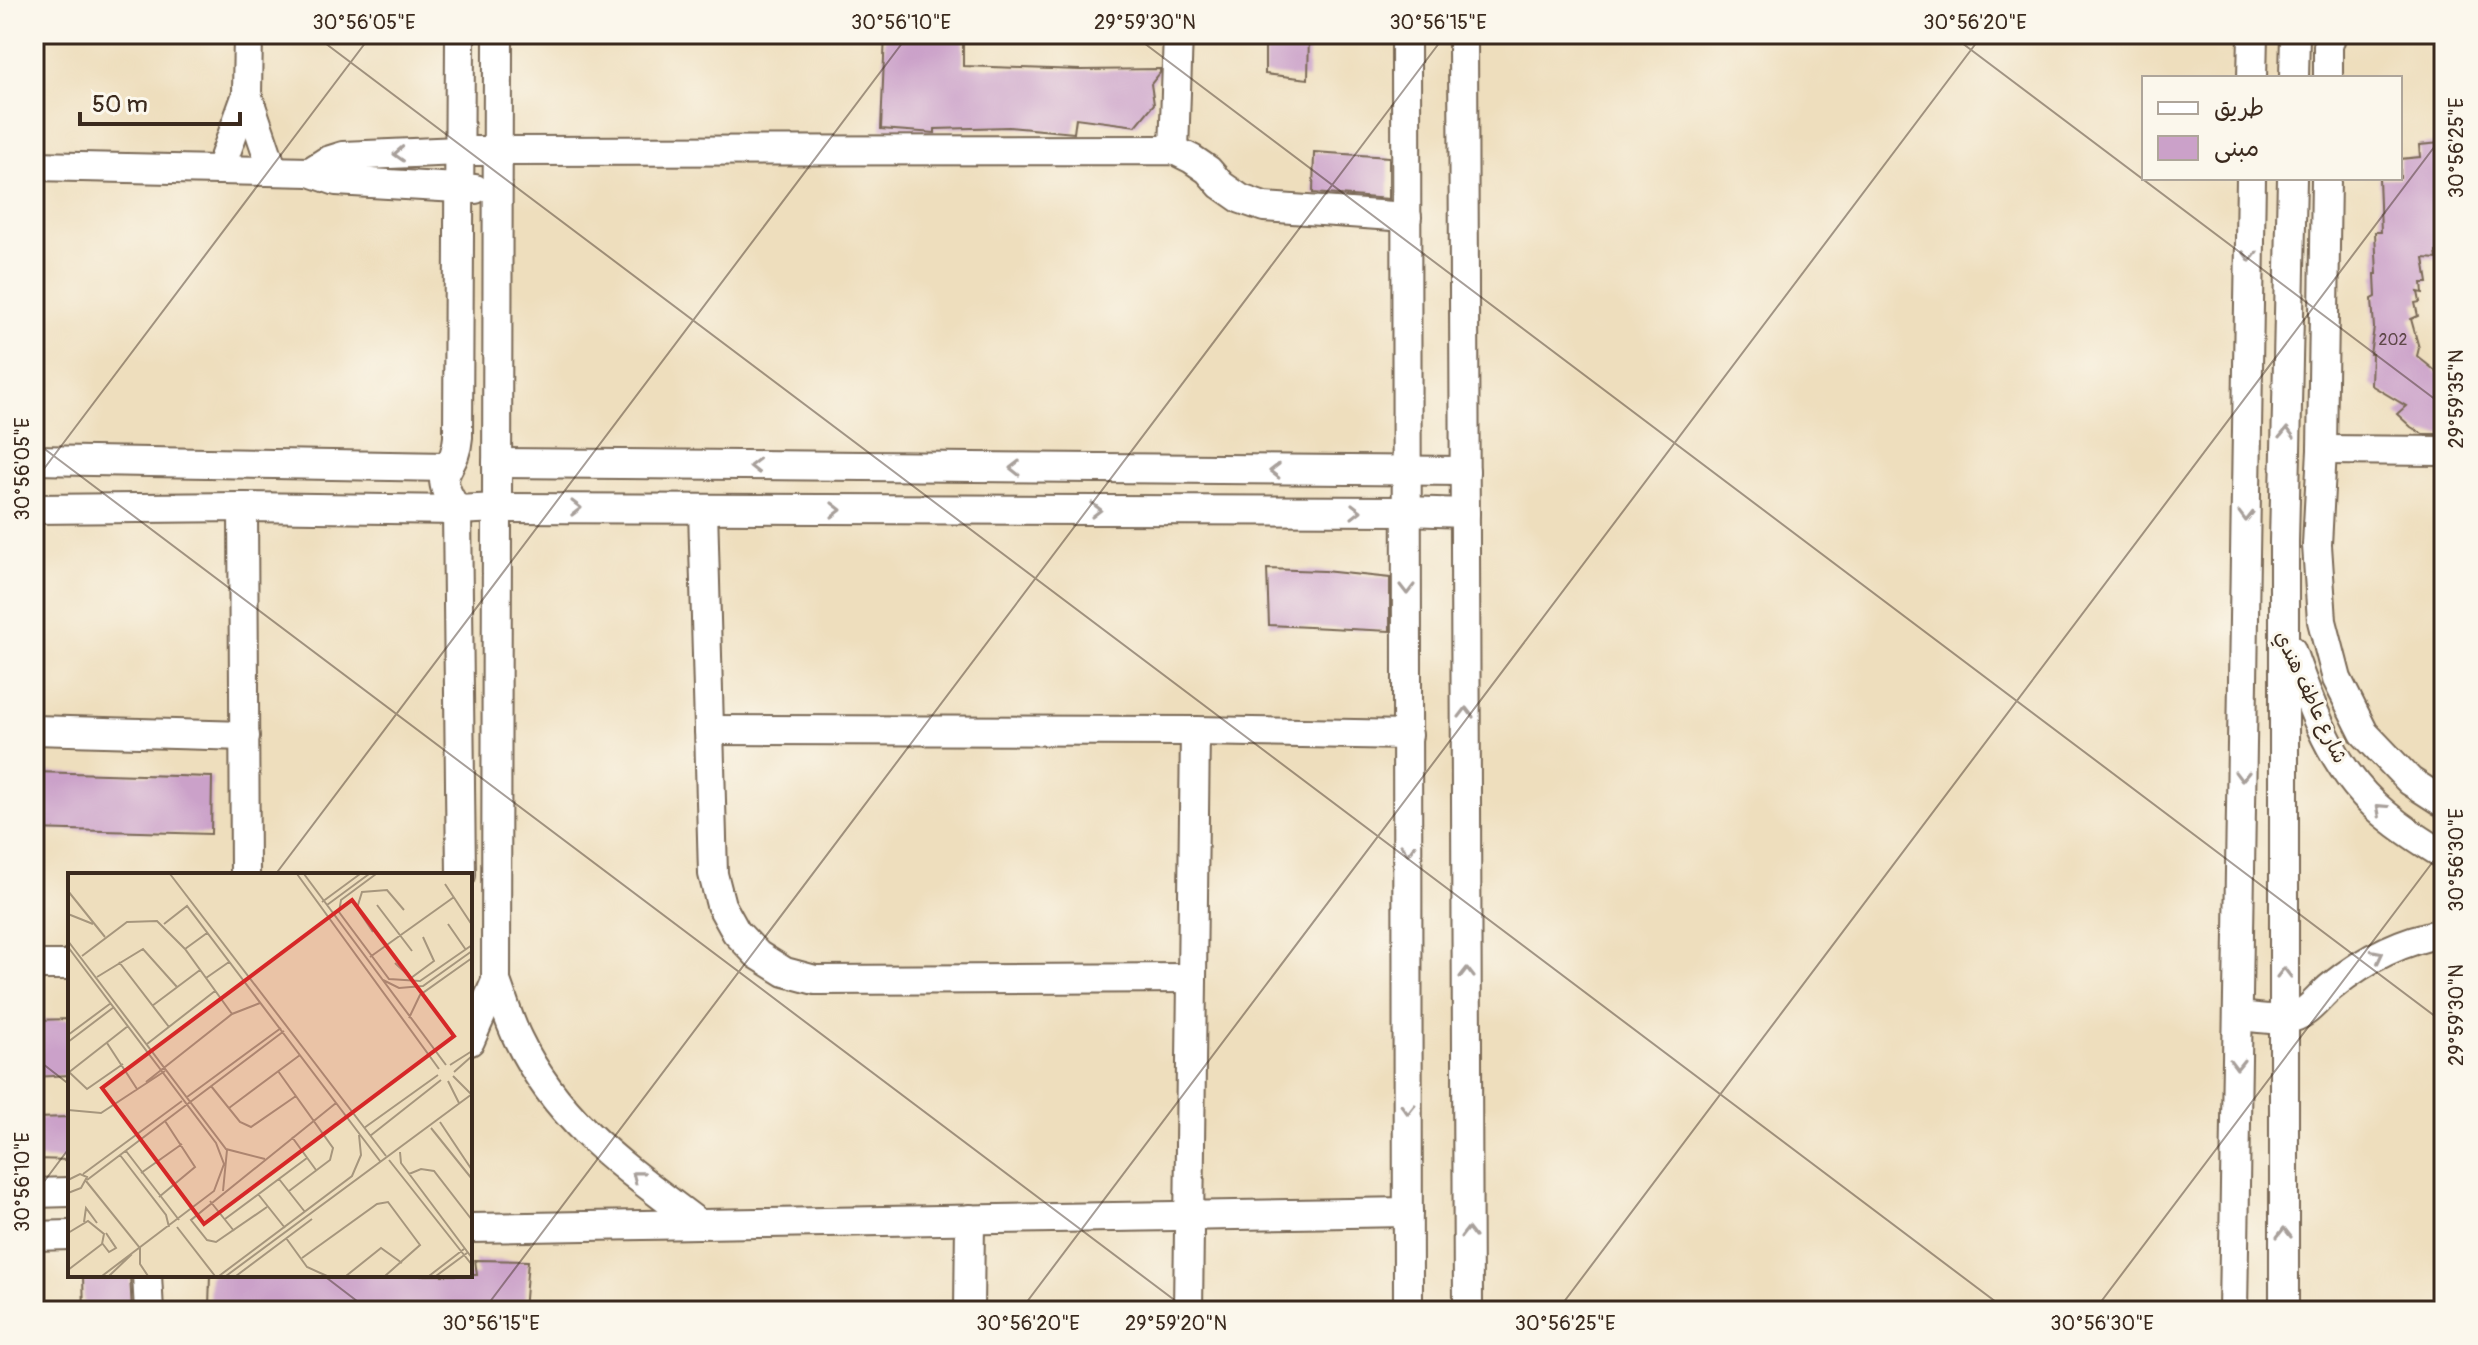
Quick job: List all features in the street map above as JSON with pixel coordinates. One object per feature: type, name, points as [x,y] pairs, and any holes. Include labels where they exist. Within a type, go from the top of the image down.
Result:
[{"type":"street","points":[[220,169],[247,94],[248,34]]},
{"type":"street","points":[[460,34],[458,437],[454,457],[444,474],[443,488],[457,510],[461,873]]},
{"type":"street","points":[[498,34],[496,981],[518,1039],[549,1092],[590,1138],[699,1224]]},
{"type":"street","points":[[1174,150],[1178,34]]},
{"type":"street","points":[[1406,34],[1408,1311]]},
{"type":"street","points":[[1463,34],[1468,1311]]},
{"type":"street","points":[[2252,76],[2253,34]]},
{"type":"street","points":[[2294,76],[2295,34]]},
{"type":"street","points":[[2328,76],[2328,46],[2332,34]]},
{"type":"street","points":[[247,94],[273,171]]},
{"type":"street","points":[[310,172],[327,161],[343,156],[459,151],[1174,150],[1208,170],[1221,185],[1241,199],[1264,207],[1407,217]]},
{"type":"street","points":[[34,166],[310,172],[336,181],[498,190]]},
{"type":"street","points":[[2233,1311],[2251,180]]},
{"type":"street","points":[[2284,1311],[2284,630],[2292,180]]},
{"type":"street","points":[[2326,180],[2322,450],[2317,545],[2322,621],[2337,679],[2364,733],[2410,781],[2444,803]]},
{"type":"street","points":[[2322,450],[2444,451]]},
{"type":"street","points":[[34,460],[448,467]]},
{"type":"street","points":[[497,463],[1465,471]]},
{"type":"street","points":[[34,509],[243,507],[1465,513]]},
{"type":"street","points":[[243,507],[245,873]]},
{"type":"street","points":[[703,509],[713,874],[721,905],[736,932],[758,955],[785,972],[815,980],[1192,978]]},
{"type":"street","name":"شارع عاطف هندي","points":[[2244,624],[2253,620],[2270,620],[2284,630],[2325,736],[2356,786],[2400,826],[2444,855]]},
{"type":"street","points":[[34,730],[245,736]]},
{"type":"street","points":[[709,730],[1195,731],[1408,735]]},
{"type":"street","points":[[1188,1311],[1195,731]]},
{"type":"street","points":[[2238,1016],[2283,1019],[2296,1016],[2367,960],[2411,941],[2444,933]]},
{"type":"street","points":[[34,965],[68,965]]},
{"type":"street","points":[[472,1036],[496,981]]},
{"type":"street","points":[[34,1193],[68,1192]]},
{"type":"street","points":[[472,1228],[1408,1212]]},
{"type":"street","points":[[969,1311],[970,1219]]},
{"type":"street","points":[[34,1236],[68,1235]]},
{"type":"street","points":[[147,1277],[149,1311]]},
{"type":"building","points":[[885,34],[963,34],[963,66],[1160,69],[1151,84],[1154,104],[1136,126],[1076,118],[1074,133],[1009,127],[935,129],[935,133],[881,129]]},
{"type":"building","points":[[1265,34],[1309,34],[1308,79],[1265,74]]},
{"type":"building","points":[[2441,143],[2440,218],[2444,218],[2444,250],[2436,252],[2437,259],[2424,258],[2428,283],[2422,283],[2423,293],[2418,292],[2420,302],[2415,303],[2418,316],[2411,319],[2419,348],[2417,356],[2444,378],[2444,434],[2423,434],[2411,427],[2397,414],[2406,406],[2371,385],[2372,299],[2376,297],[2377,274],[2375,232],[2381,232],[2379,180],[2402,180],[2402,159],[2420,157],[2419,145]]},
{"type":"building","points":[[1314,152],[1389,157],[1389,199],[1313,193]]},
{"type":"building","points":[[1267,569],[1390,578],[1390,631],[1269,625]]},
{"type":"building","points":[[34,772],[212,777],[211,834],[34,829]]},
{"type":"building","points":[[68,1019],[68,1075],[34,1077],[34,1020]]},
{"type":"building","points":[[68,1117],[68,1160],[34,1159],[34,1118]]},
{"type":"building","points":[[475,1260],[528,1261],[524,1311],[284,1311],[209,1307],[210,1277],[477,1275]]},
{"type":"building","points":[[83,1277],[130,1277],[132,1311],[84,1311]]}]
